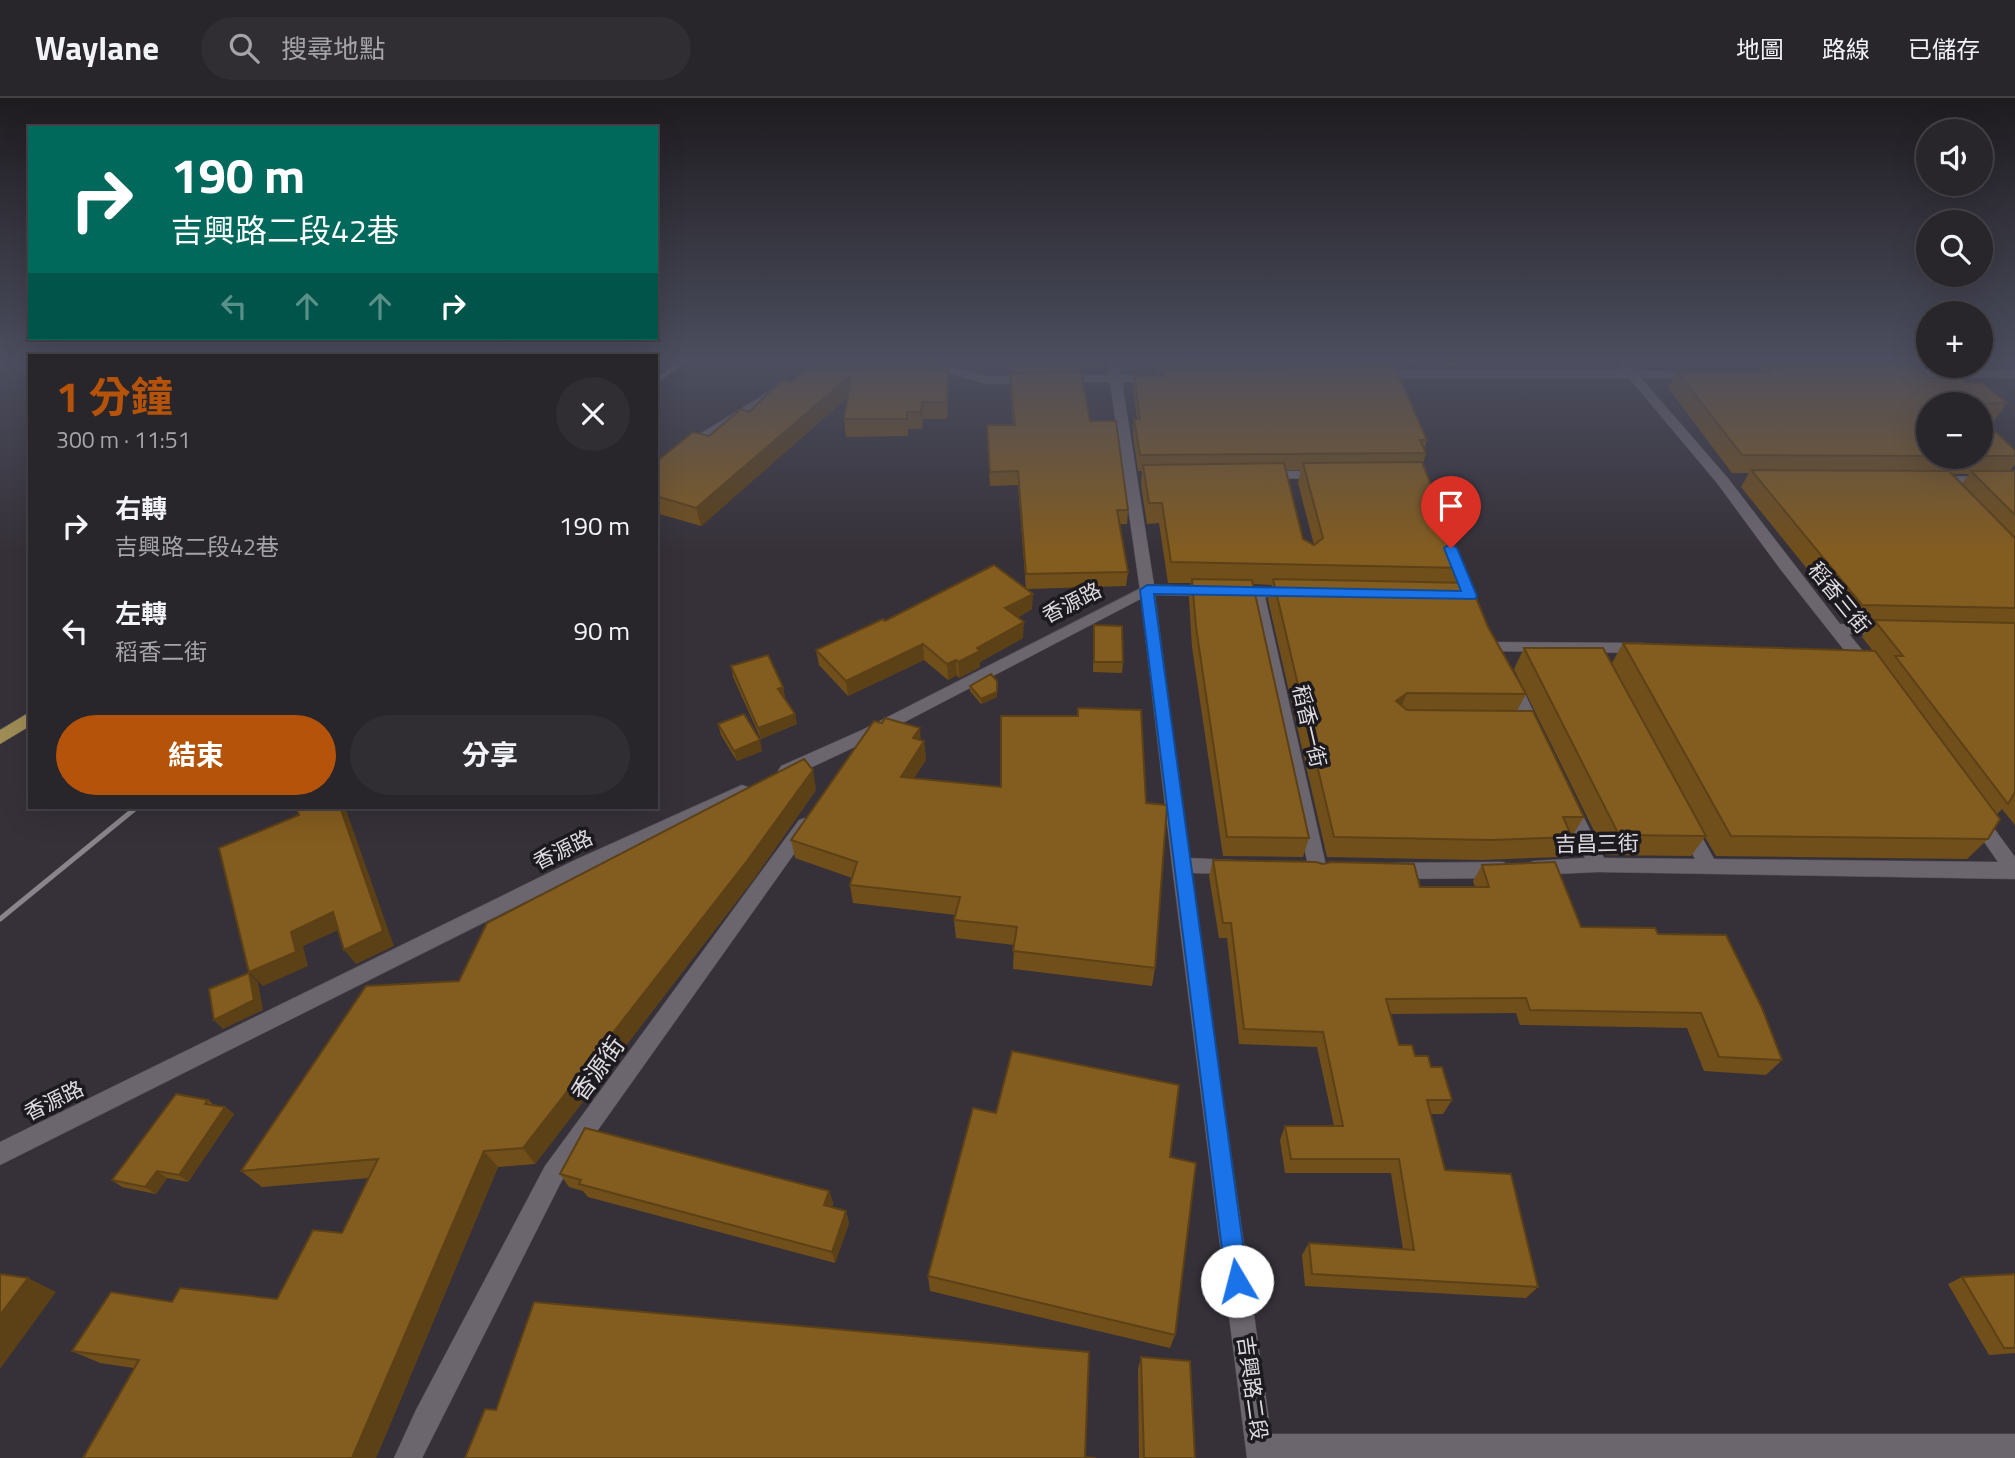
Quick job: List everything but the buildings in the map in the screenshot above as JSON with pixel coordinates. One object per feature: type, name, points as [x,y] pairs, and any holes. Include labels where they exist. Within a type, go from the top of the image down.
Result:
[{"type":"main road","points":[[0,738],[28,719]]},
{"type":"street","points":[[675,453],[725,423]]},
{"type":"street","name":"吉興路二段","points":[[1125,423],[1136,478],[1181,865],[1261,1452]]},
{"type":"street","name":"稻香三街","points":[[1676,423],[1728,480],[1786,567],[1839,629],[1881,686]]},
{"type":"street","points":[[1247,476],[1288,481],[1341,475]]},
{"type":"street","points":[[1917,480],[2015,481]]},
{"type":"street","points":[[1942,481],[1960,500]]},
{"type":"street","points":[[1147,590],[1310,593]]},
{"type":"street","name":"香源路","points":[[0,1154],[582,865],[868,734],[1147,590]]},
{"type":"street","name":"稻香一街","points":[[1256,592],[1311,870],[1340,870]]},
{"type":"street","points":[[1839,629],[1906,630]]},
{"type":"street","points":[[1542,747],[1524,723],[1512,683],[1488,640],[1662,649]]},
{"type":"street","points":[[1592,647],[1605,671]]},
{"type":"street","points":[[1830,653],[1857,654]]},
{"type":"street","points":[[845,767],[868,734]]},
{"type":"street","points":[[1564,794],[1598,865]]},
{"type":"street","points":[[1967,805],[2015,870]]},
{"type":"street","points":[[1676,806],[1709,867]]},
{"type":"street","name":"香源街","points":[[408,1458],[425,1419],[553,1174],[815,810]]},
{"type":"street","points":[[1181,865],[1249,867]]},
{"type":"street","name":"吉昌三街","points":[[1376,870],[1481,872],[1598,865],[2015,870]]},
{"type":"street","points":[[1261,1452],[2015,1448]]},
{"type":"railway","points":[[0,919],[135,809]]},
{"type":"route","points":[[1237,1281],[1147,590],[1470,596],[1451,548]]}]
